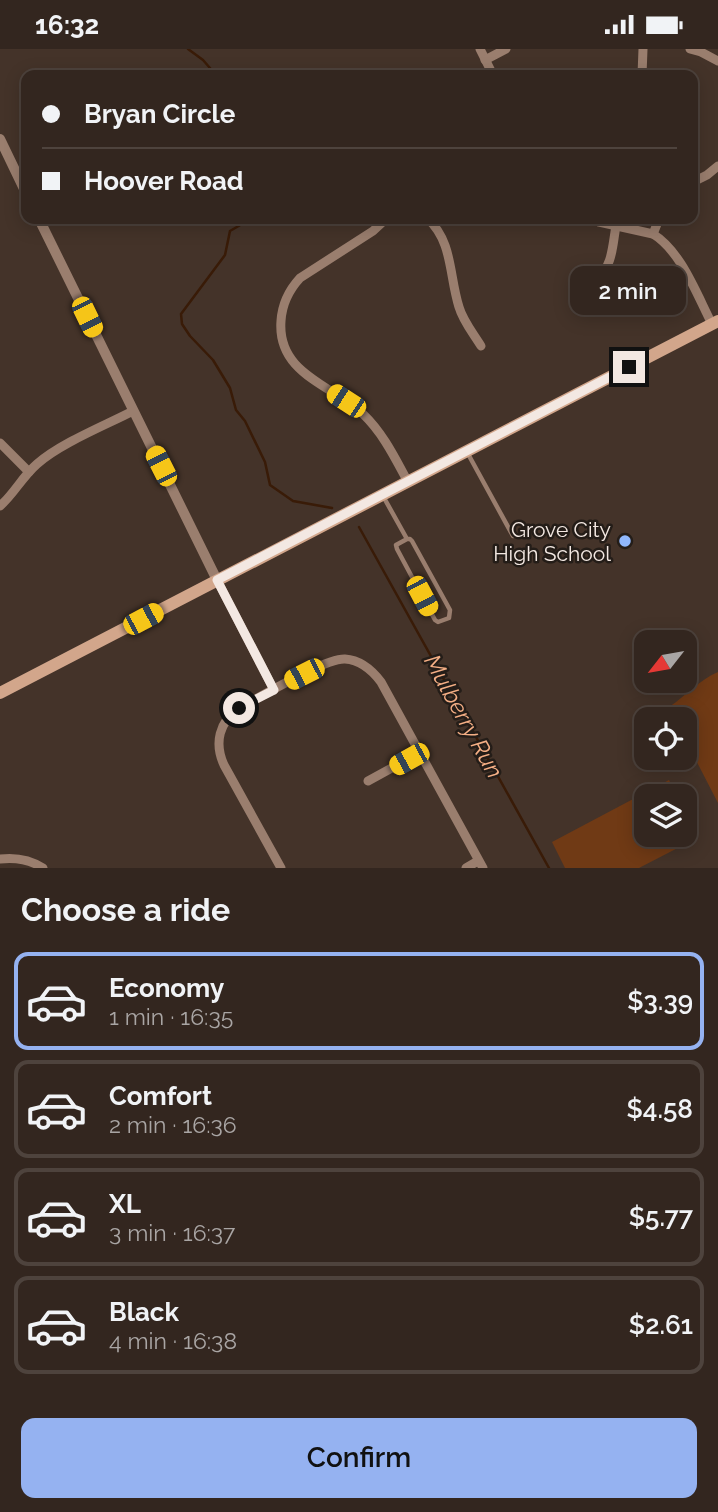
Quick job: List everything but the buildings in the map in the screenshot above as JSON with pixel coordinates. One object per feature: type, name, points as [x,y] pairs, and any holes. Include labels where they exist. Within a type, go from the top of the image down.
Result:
[{"type":"main road","points":[[0,693],[715,322]]},
{"type":"street","points":[[480,49],[491,70]]},
{"type":"street","points":[[485,60],[506,49]]},
{"type":"street","points":[[642,70],[643,49],[654,49]]},
{"type":"street","points":[[690,49],[718,61]]},
{"type":"street","points":[[0,139],[21,178]]},
{"type":"street","points":[[698,179],[718,166]]},
{"type":"street","points":[[41,224],[274,690]]},
{"type":"street","points":[[381,224],[308,272],[294,285],[283,305],[281,335],[289,356],[299,370],[346,401],[378,431],[408,482]]},
{"type":"street","points":[[434,224],[446,244],[459,308],[481,346]]},
{"type":"street","points":[[610,224],[653,234],[669,247],[715,322]]},
{"type":"street","points":[[653,234],[657,224]]},
{"type":"street","points":[[597,280],[606,271],[611,258],[617,226]]},
{"type":"street","points":[[0,506],[29,472],[50,454],[134,411]]},
{"type":"street","points":[[0,443],[29,472]]},
{"type":"street","points":[[281,868],[224,765],[219,748],[220,731],[228,717],[239,708],[331,661],[344,659],[369,667],[381,682],[480,864],[466,868]]},
{"type":"street","points":[[368,781],[419,753]]},
{"type":"street","points":[[0,859],[30,861],[43,868]]},
{"type":"lane","points":[[467,451],[513,536]]},
{"type":"lane","points":[[382,495],[407,540],[412,541],[450,610],[449,618],[438,622],[435,620],[397,549],[396,545],[407,540]]},
{"type":"shaded area","points":[[718,672],[718,803],[697,762],[697,707],[669,707],[687,693],[697,693],[697,685]]},
{"type":"shaded area","points":[[634,799],[634,847],[680,847],[639,868],[565,868],[552,842]]},
{"type":"waterway","name":"Mulberry Run","points":[[188,49],[212,70]]},
{"type":"waterway","name":"Mulberry Run","points":[[242,224],[230,231],[225,255],[181,314],[182,324],[213,360],[230,388],[236,410],[245,421],[265,462],[270,485],[293,501],[332,508]]},
{"type":"waterway","name":"Mulberry Run","points":[[359,527],[549,868]]},
{"type":"place","name":"Grove City High School","points":[[625,541]]},
{"type":"route","points":[[239,708],[274,690],[217,580],[629,367]]}]
